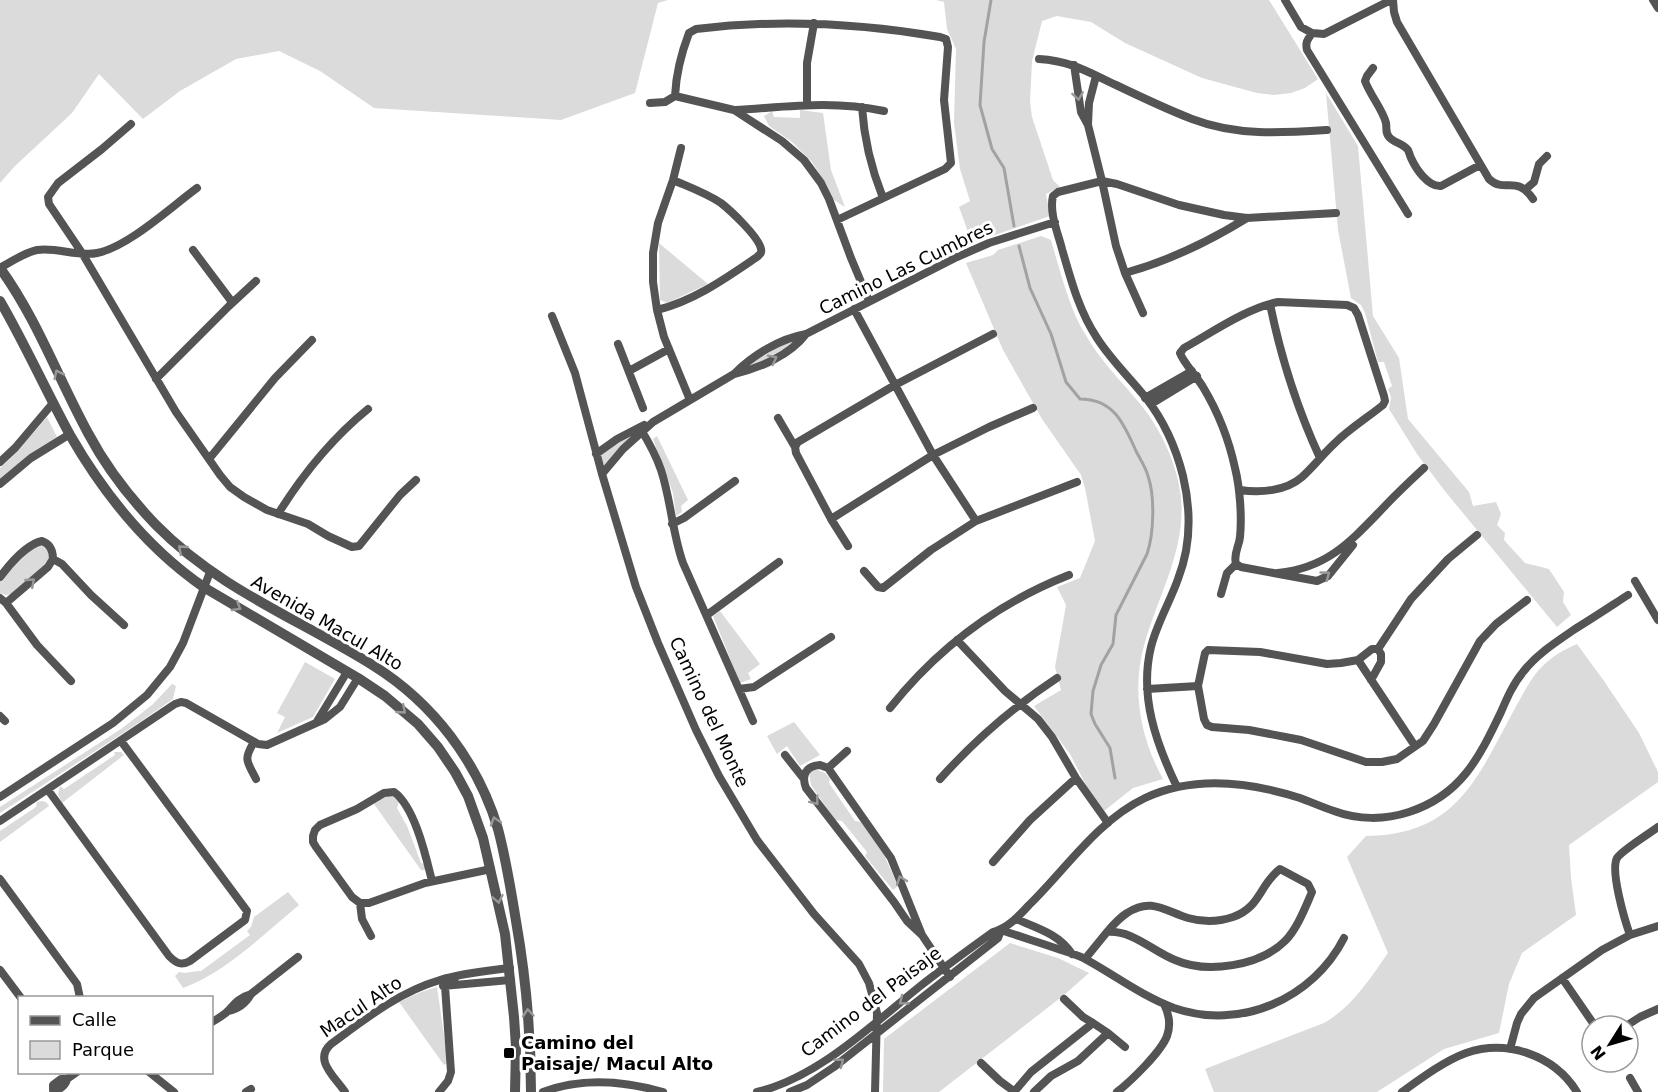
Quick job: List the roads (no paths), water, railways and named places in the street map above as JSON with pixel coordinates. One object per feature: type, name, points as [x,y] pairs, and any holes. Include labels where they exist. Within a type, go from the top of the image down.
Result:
[{"type":"street","points":[[1285,0],[1301,27],[1312,33],[1324,34],[1392,0],[1397,22],[1480,165],[1494,183],[1526,189],[1533,199]]},
{"type":"street","points":[[1653,0],[1658,8]]},
{"type":"street","points":[[807,104],[807,63],[814,23]]},
{"type":"street","points":[[675,96],[683,48],[689,33],[696,29],[749,24],[845,24],[909,31],[946,39],[944,100],[951,163],[945,169],[837,220]]},
{"type":"street","points":[[1312,33],[1307,40],[1307,50],[1408,214]]},
{"type":"street","points":[[1039,59],[1059,60],[1074,65],[1173,111],[1214,126],[1257,132],[1327,130]]},
{"type":"street","points":[[1074,65],[1081,112],[1088,125],[1116,246],[1143,313]]},
{"type":"street","points":[[1373,68],[1365,81],[1386,123],[1386,132],[1395,142],[1404,145],[1409,150],[1415,165],[1431,184],[1441,186],[1480,165]]},
{"type":"street","points":[[1088,125],[1089,103],[1096,76]]},
{"type":"street","points":[[650,103],[665,102],[675,96],[734,110],[825,104],[884,111]]},
{"type":"street","points":[[862,107],[868,154],[882,198]]},
{"type":"street","points":[[764,128],[759,118],[760,113],[769,108]]},
{"type":"street","points":[[734,110],[782,141],[804,160],[821,183],[869,301]]},
{"type":"street","points":[[131,124],[58,183],[48,197],[49,204],[82,253],[176,412],[230,487],[267,510],[308,524],[352,547],[359,546],[416,480]]},
{"type":"street","points":[[681,148],[673,180],[662,208],[653,253],[653,282],[657,310],[669,349],[690,400]]},
{"type":"street","points":[[1526,189],[1534,182],[1539,164],[1547,156]]},
{"type":"street","points":[[657,310],[683,302],[702,292],[761,253],[758,242],[744,224],[720,203],[673,180]]},
{"type":"street","points":[[1178,787],[1161,751],[1153,727],[1147,689],[1147,668],[1151,647],[1182,567],[1188,540],[1186,492],[1178,460],[1166,430],[1148,401],[1111,359],[1088,322],[1075,294],[1051,203],[1053,196],[1058,192],[1102,181],[1179,205],[1247,218],[1336,213]]},
{"type":"street","points":[[0,268],[24,254],[39,250],[96,253],[132,237],[197,188]]},
{"type":"street","points":[[1125,273],[1160,262],[1195,247],[1247,218]]},
{"type":"street","name":"Camino Las Cumbres","points":[[596,454],[617,439],[653,423],[734,374],[753,369],[783,354],[799,343],[806,334],[869,301],[989,243],[1055,222]]},
{"type":"street","points":[[193,250],[232,302]]},
{"type":"street","name":"Avenida Macul Alto","points":[[0,268],[31,315],[89,436],[113,473],[157,526],[210,572],[390,677],[432,714],[466,759],[484,792],[497,827],[514,906],[525,981],[531,1092]]},
{"type":"street","points":[[156,379],[256,280]]},
{"type":"street","name":"Avenida Macul Alto","points":[[0,301],[70,434],[99,480],[151,544],[181,572],[205,588],[385,696],[409,715],[447,760],[474,810],[491,869],[505,934],[516,1047],[515,1092]]},
{"type":"street","points":[[1240,490],[1260,491],[1286,486],[1301,477],[1336,442],[1383,405],[1385,401],[1359,315],[1354,308],[1347,305],[1278,302],[1270,304],[1255,309],[1184,348],[1180,353],[1211,401],[1230,449],[1240,490],[1240,537],[1234,558],[1236,564],[1241,567],[1313,581],[1325,578],[1345,556],[1358,534]]},
{"type":"street","points":[[1270,304],[1289,380],[1308,433],[1320,458]]},
{"type":"street","points":[[854,309],[933,455],[976,521]]},
{"type":"street","name":"Camino del Monte","points":[[552,316],[575,373],[624,551],[646,613],[706,751],[757,840],[814,914],[840,941],[864,972],[875,1003],[877,1022],[875,1092]]},
{"type":"street","points":[[795,447],[798,441],[895,385],[993,334]]},
{"type":"street","points":[[209,459],[274,378],[312,340]]},
{"type":"street","points":[[618,345],[643,408]]},
{"type":"street","points":[[629,371],[669,349]]},
{"type":"street","points":[[31,358],[38,351],[48,353]]},
{"type":"street","points":[[1148,401],[1195,373]]},
{"type":"street","points":[[0,462],[15,448],[57,398],[62,395],[70,398]]},
{"type":"street","points":[[831,519],[933,455],[1033,408]]},
{"type":"street","points":[[278,514],[318,456],[344,429],[368,409]]},
{"type":"street","points":[[777,418],[848,546]]},
{"type":"street","points":[[641,429],[661,470],[675,542],[682,563],[753,721]]},
{"type":"street","name":"Camino Las Cumbres","points":[[602,474],[641,429]]},
{"type":"street","points":[[0,484],[31,458],[70,434]]},
{"type":"street","points":[[1278,573],[1302,569],[1336,554],[1424,468]]},
{"type":"street","points":[[99,480],[108,481],[113,473]]},
{"type":"street","points":[[672,524],[684,518],[735,481]]},
{"type":"street","points":[[864,571],[878,587],[883,588],[931,550],[976,521],[1077,483]]},
{"type":"street","points":[[1378,650],[1411,599],[1448,559],[1477,535]]},
{"type":"street","points":[[0,577],[31,545],[39,541],[49,546],[53,552],[53,559],[48,567],[3,601],[37,645],[71,681]]},
{"type":"street","points":[[53,559],[65,567],[124,625]]},
{"type":"street","points":[[707,615],[779,562]]},
{"type":"street","points":[[0,564],[12,563]]},
{"type":"street","points":[[1221,594],[1227,573],[1236,564]]},
{"type":"street","points":[[0,796],[113,723],[147,694],[176,657],[210,572]]},
{"type":"street","points":[[890,708],[924,669],[957,640],[1009,604],[1069,575]]},
{"type":"street","points":[[1635,581],[1658,620]]},
{"type":"street","name":"Camino del Paisaje","points":[[757,1092],[779,1086],[820,1063],[877,1022],[943,968],[993,932],[1001,930],[1016,919],[1108,823],[1144,798],[1178,787],[1215,783],[1253,786],[1287,794],[1335,812],[1358,817],[1387,817],[1416,810],[1435,801],[1451,789],[1474,764],[1510,693],[1530,664],[1553,643],[1628,595]]},
{"type":"street","points":[[1371,680],[1381,662],[1381,654],[1378,650],[1372,649],[1358,660],[1327,664],[1260,652],[1208,650],[1205,653],[1198,686],[1204,720],[1212,727],[1249,730],[1301,740],[1366,762],[1389,761],[1403,755],[1422,741],[1434,724],[1480,641],[1496,624],[1527,600]]},
{"type":"street","points":[[739,689],[754,687],[831,637]]},
{"type":"street","points":[[957,640],[1005,691],[1038,719],[1052,736],[1076,778],[1108,823]]},
{"type":"street","points":[[1358,660],[1415,747]]},
{"type":"street","points":[[316,724],[347,672]]},
{"type":"street","points":[[0,821],[175,704],[183,702],[254,742],[267,745],[325,719],[343,703],[358,678]]},
{"type":"street","points":[[940,779],[970,747],[1021,704],[1057,678]]},
{"type":"street","points":[[1147,689],[1198,686]]},
{"type":"street","points":[[333,696],[337,702],[343,703]]},
{"type":"street","points":[[48,790],[169,956],[179,964],[190,961],[245,920],[247,911],[120,741]]},
{"type":"street","points":[[254,742],[246,756],[256,779]]},
{"type":"street","points":[[828,768],[847,751]]},
{"type":"street","points":[[784,755],[804,779]]},
{"type":"street","points":[[922,935],[907,921],[807,790],[804,779],[805,771],[820,765],[828,768],[891,858],[922,935],[950,977]]},
{"type":"street","points":[[993,862],[1030,820],[1076,778]]},
{"type":"street","points":[[432,881],[421,841],[408,811],[396,794],[384,793],[357,809],[320,825],[315,830],[314,844],[352,897],[360,903],[369,903],[432,881],[491,869]]},
{"type":"street","points":[[1630,935],[1622,910],[1616,861],[1620,854],[1658,827]]},
{"type":"street","points":[[1085,958],[1107,932],[1125,914],[1143,906],[1161,907],[1197,920],[1215,921],[1234,917],[1251,908],[1271,876],[1280,869],[1308,884],[1312,892],[1292,932],[1284,941],[1263,955],[1239,964],[1214,967],[1185,963],[1175,960],[1130,935],[1107,932]]},
{"type":"street","points":[[0,879],[77,984],[80,996]]},
{"type":"street","points":[[360,903],[362,918],[371,936]]},
{"type":"street","points":[[1016,919],[1051,934],[1064,943],[1072,954]]},
{"type":"street","points":[[1510,1049],[1517,1023],[1527,1005],[1542,992],[1602,950],[1630,935],[1658,926]]},
{"type":"street","points":[[1001,930],[1085,958],[1136,990],[1164,1004],[1190,1012],[1218,1015],[1245,1013],[1270,1006],[1293,995],[1331,960],[1344,938]]},
{"type":"street","name":"Camino del Paisaje","points":[[790,1092],[821,1077],[876,1036],[998,938],[1001,930]]},
{"type":"street","points":[[213,1021],[228,1011],[240,1007],[251,994],[298,957]]},
{"type":"street","name":"Macul Alto","points":[[345,1092],[323,1061],[326,1048],[387,1004],[427,984],[458,975],[510,968]]},
{"type":"street","points":[[0,970],[20,996]]},
{"type":"street","points":[[440,1092],[448,1081],[451,1064],[445,986],[458,975]]},
{"type":"street","points":[[1562,978],[1587,1014]]},
{"type":"street","name":"Macul Alto","points":[[427,984],[445,986],[511,981]]},
{"type":"street","points":[[1064,999],[1083,1017],[1118,1039],[1125,1047]]},
{"type":"street","points":[[1117,1092],[1139,1073],[1166,1039],[1169,1022],[1164,1004]]},
{"type":"street","points":[[1640,1017],[1658,1009]]},
{"type":"street","points":[[981,1063],[1014,1092],[1031,1072],[1092,1023]]},
{"type":"street","points":[[1034,1092],[1051,1076],[1078,1061],[1108,1033]]},
{"type":"street","points":[[1402,1092],[1455,1058],[1487,1048],[1510,1049],[1531,1054],[1551,1065],[1568,1079],[1577,1092]]},
{"type":"street","points":[[67,1079],[74,1074]]},
{"type":"street","points":[[152,1074],[174,1092]]},
{"type":"street","points":[[1630,1078],[1638,1092]]},
{"type":"street","points":[[543,1092],[565,1086],[596,1082],[627,1084],[663,1092]]},
{"type":"waterway","points":[[991,0],[984,42],[980,105],[992,149],[1004,168],[1014,226]]},
{"type":"waterway","points":[[1019,246],[1030,288],[1051,334],[1066,382],[1080,399],[1101,403],[1116,415],[1127,431],[1147,473],[1152,494],[1153,515],[1147,554],[1116,615],[1113,644],[1101,665],[1093,691],[1091,714],[1110,748],[1115,778]]},
{"type":"place","name":"Camino del Paisaje/ Macul Alto","points":[[509,1053]]}]
